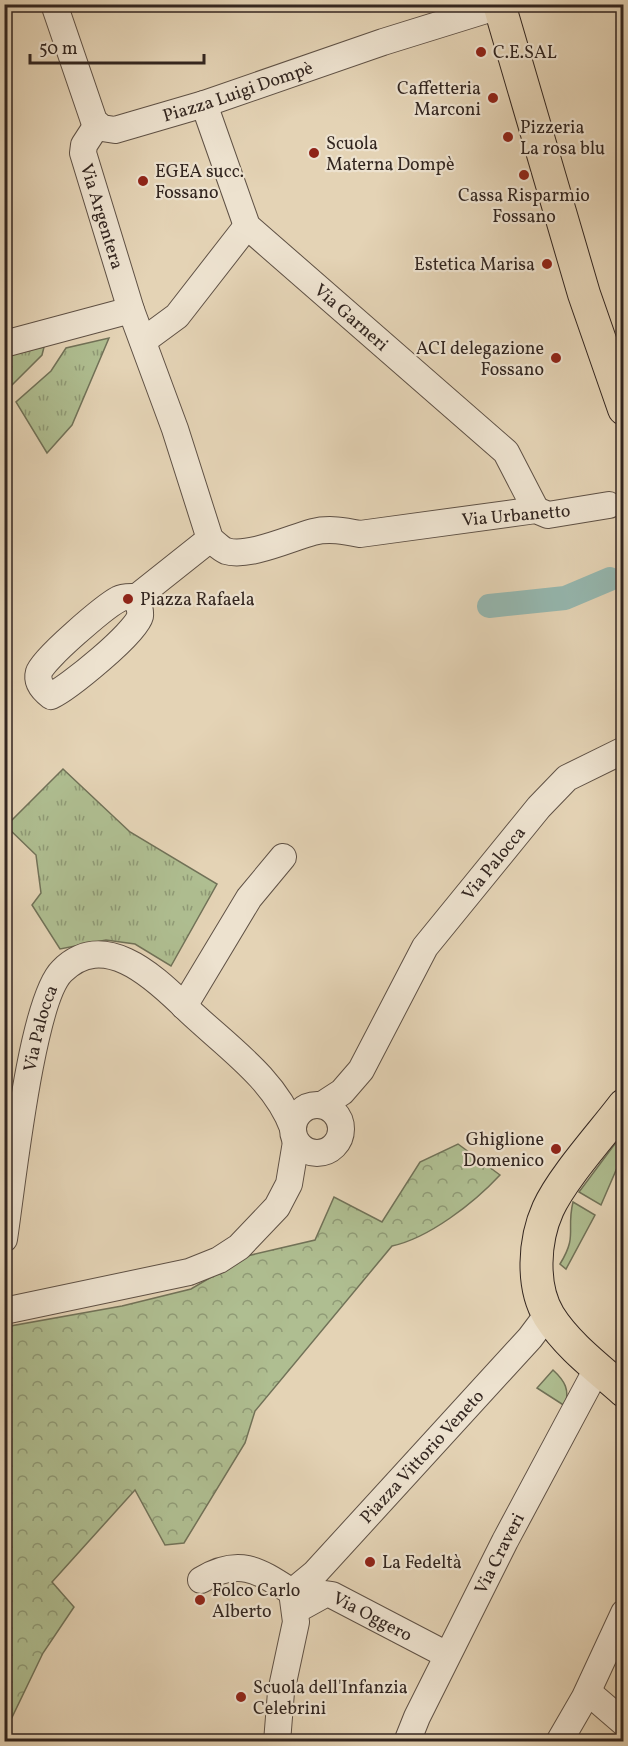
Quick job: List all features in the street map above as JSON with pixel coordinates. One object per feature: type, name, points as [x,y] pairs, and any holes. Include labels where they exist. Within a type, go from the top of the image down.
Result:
[{"type":"main road","points":[[499,5],[584,294],[624,409]]},
{"type":"main road","points":[[624,1105],[547,1210],[536,1260],[537,1281],[548,1314],[564,1336],[624,1391]]},
{"type":"street","points":[[54,4],[97,125]]},
{"type":"street","name":"Piazza Luigi Dompè","points":[[97,125],[115,130],[204,104],[383,42],[499,5]]},
{"type":"street","name":"Via Garneri","points":[[204,104],[247,226],[506,452],[536,510]]},
{"type":"street","name":"Via Argentera","points":[[97,125],[84,145],[83,153],[131,310],[143,341]]},
{"type":"street","points":[[137,597],[210,540],[175,429],[143,341],[177,316],[247,226]]},
{"type":"street","points":[[4,344],[131,310]]},
{"type":"street","name":"Via Urbanetto","points":[[210,540],[225,551],[240,552],[277,544],[315,532],[335,530],[360,534],[422,523],[536,510],[548,515],[609,506]]},
{"type":"street","name":"Via Palocca","points":[[289,1184],[298,1114],[342,1092],[361,1070],[425,947],[539,807],[567,778],[624,750]]},
{"type":"street","points":[[184,1006],[249,898],[283,857]]},
{"type":"street","name":"Via Palocca","points":[[4,1239],[30,1068],[51,987],[61,971],[76,960],[93,955],[126,960],[151,974],[270,1088],[294,1135]]},
{"type":"street","name":"Via Palocca","points":[[4,1311],[203,1268],[239,1247],[277,1207],[289,1184],[318,1154],[337,1144],[341,1126],[356,1098],[361,1070]]},
{"type":"street","name":"Via Palocca","points":[[270,1088],[336,1113],[341,1126]]},
{"type":"street","points":[[294,1135],[308,1152],[318,1154]]},
{"type":"street","name":"Piazza Vittorio Veneto","points":[[294,1601],[315,1573],[530,1338],[548,1314]]},
{"type":"street","name":"Via Craveri","points":[[407,1742],[447,1655],[505,1541],[598,1367]]},
{"type":"street","points":[[201,1580],[215,1571],[242,1567],[260,1572],[294,1601],[296,1622],[281,1692],[277,1742]]},
{"type":"street","name":"Via Oggero","points":[[294,1601],[325,1594],[332,1595],[447,1655]]},
{"type":"street","points":[[560,1742],[588,1692],[624,1613]]},
{"type":"street","points":[[588,1692],[624,1723]]},
{"type":"green space","points":[[109,338],[72,425],[47,453],[16,402],[51,371],[66,348]]},
{"type":"green space","points":[[44,347],[42,355],[5,392],[5,355]]},
{"type":"green space","points":[[63,769],[130,832],[217,884],[171,966],[135,944],[106,940],[60,949],[32,905],[41,893],[36,855],[6,826]]},
{"type":"green space","points":[[623,1133],[623,1154],[601,1205],[579,1192]]},
{"type":"green space","points":[[458,1144],[500,1175],[450,1218],[421,1235],[392,1246],[255,1411],[245,1443],[184,1543],[165,1545],[135,1490],[52,1582],[74,1607],[43,1653],[5,1732],[5,1327],[122,1306],[191,1289],[247,1256],[315,1240],[334,1197],[382,1222],[420,1162]]},
{"type":"green space","points":[[573,1202],[595,1215],[566,1269],[560,1264],[569,1246]]},
{"type":"green space","points":[[553,1370],[565,1386],[567,1395],[565,1406],[537,1388]]},
{"type":"waterway","points":[[489,606],[565,598],[610,579]]},
{"type":"place","name":"C.E.SAL","points":[[481,52]]},
{"type":"place","name":"Caffetteria Marconi","points":[[493,98]]},
{"type":"place","name":"Pizzeria La rosa blu","points":[[508,137]]},
{"type":"place","name":"Scuola Materna Dompè","points":[[314,153]]},
{"type":"place","name":"Cassa Risparmio Fossano","points":[[524,175]]},
{"type":"place","name":"EGEA succ. Fossano","points":[[143,181]]},
{"type":"place","name":"Estetica Marisa","points":[[547,264]]},
{"type":"place","name":"ACI delegazione Fossano","points":[[556,358]]},
{"type":"place","name":"Piazza Rafaela","points":[[128,599]]},
{"type":"place","name":"Ghiglione Domenico","points":[[556,1149]]},
{"type":"place","name":"La Fedeltà","points":[[370,1562]]},
{"type":"place","name":"Folco Carlo Alberto","points":[[200,1600]]},
{"type":"place","name":"Scuola dell'Infanzia Celebrini","points":[[241,1697]]}]
